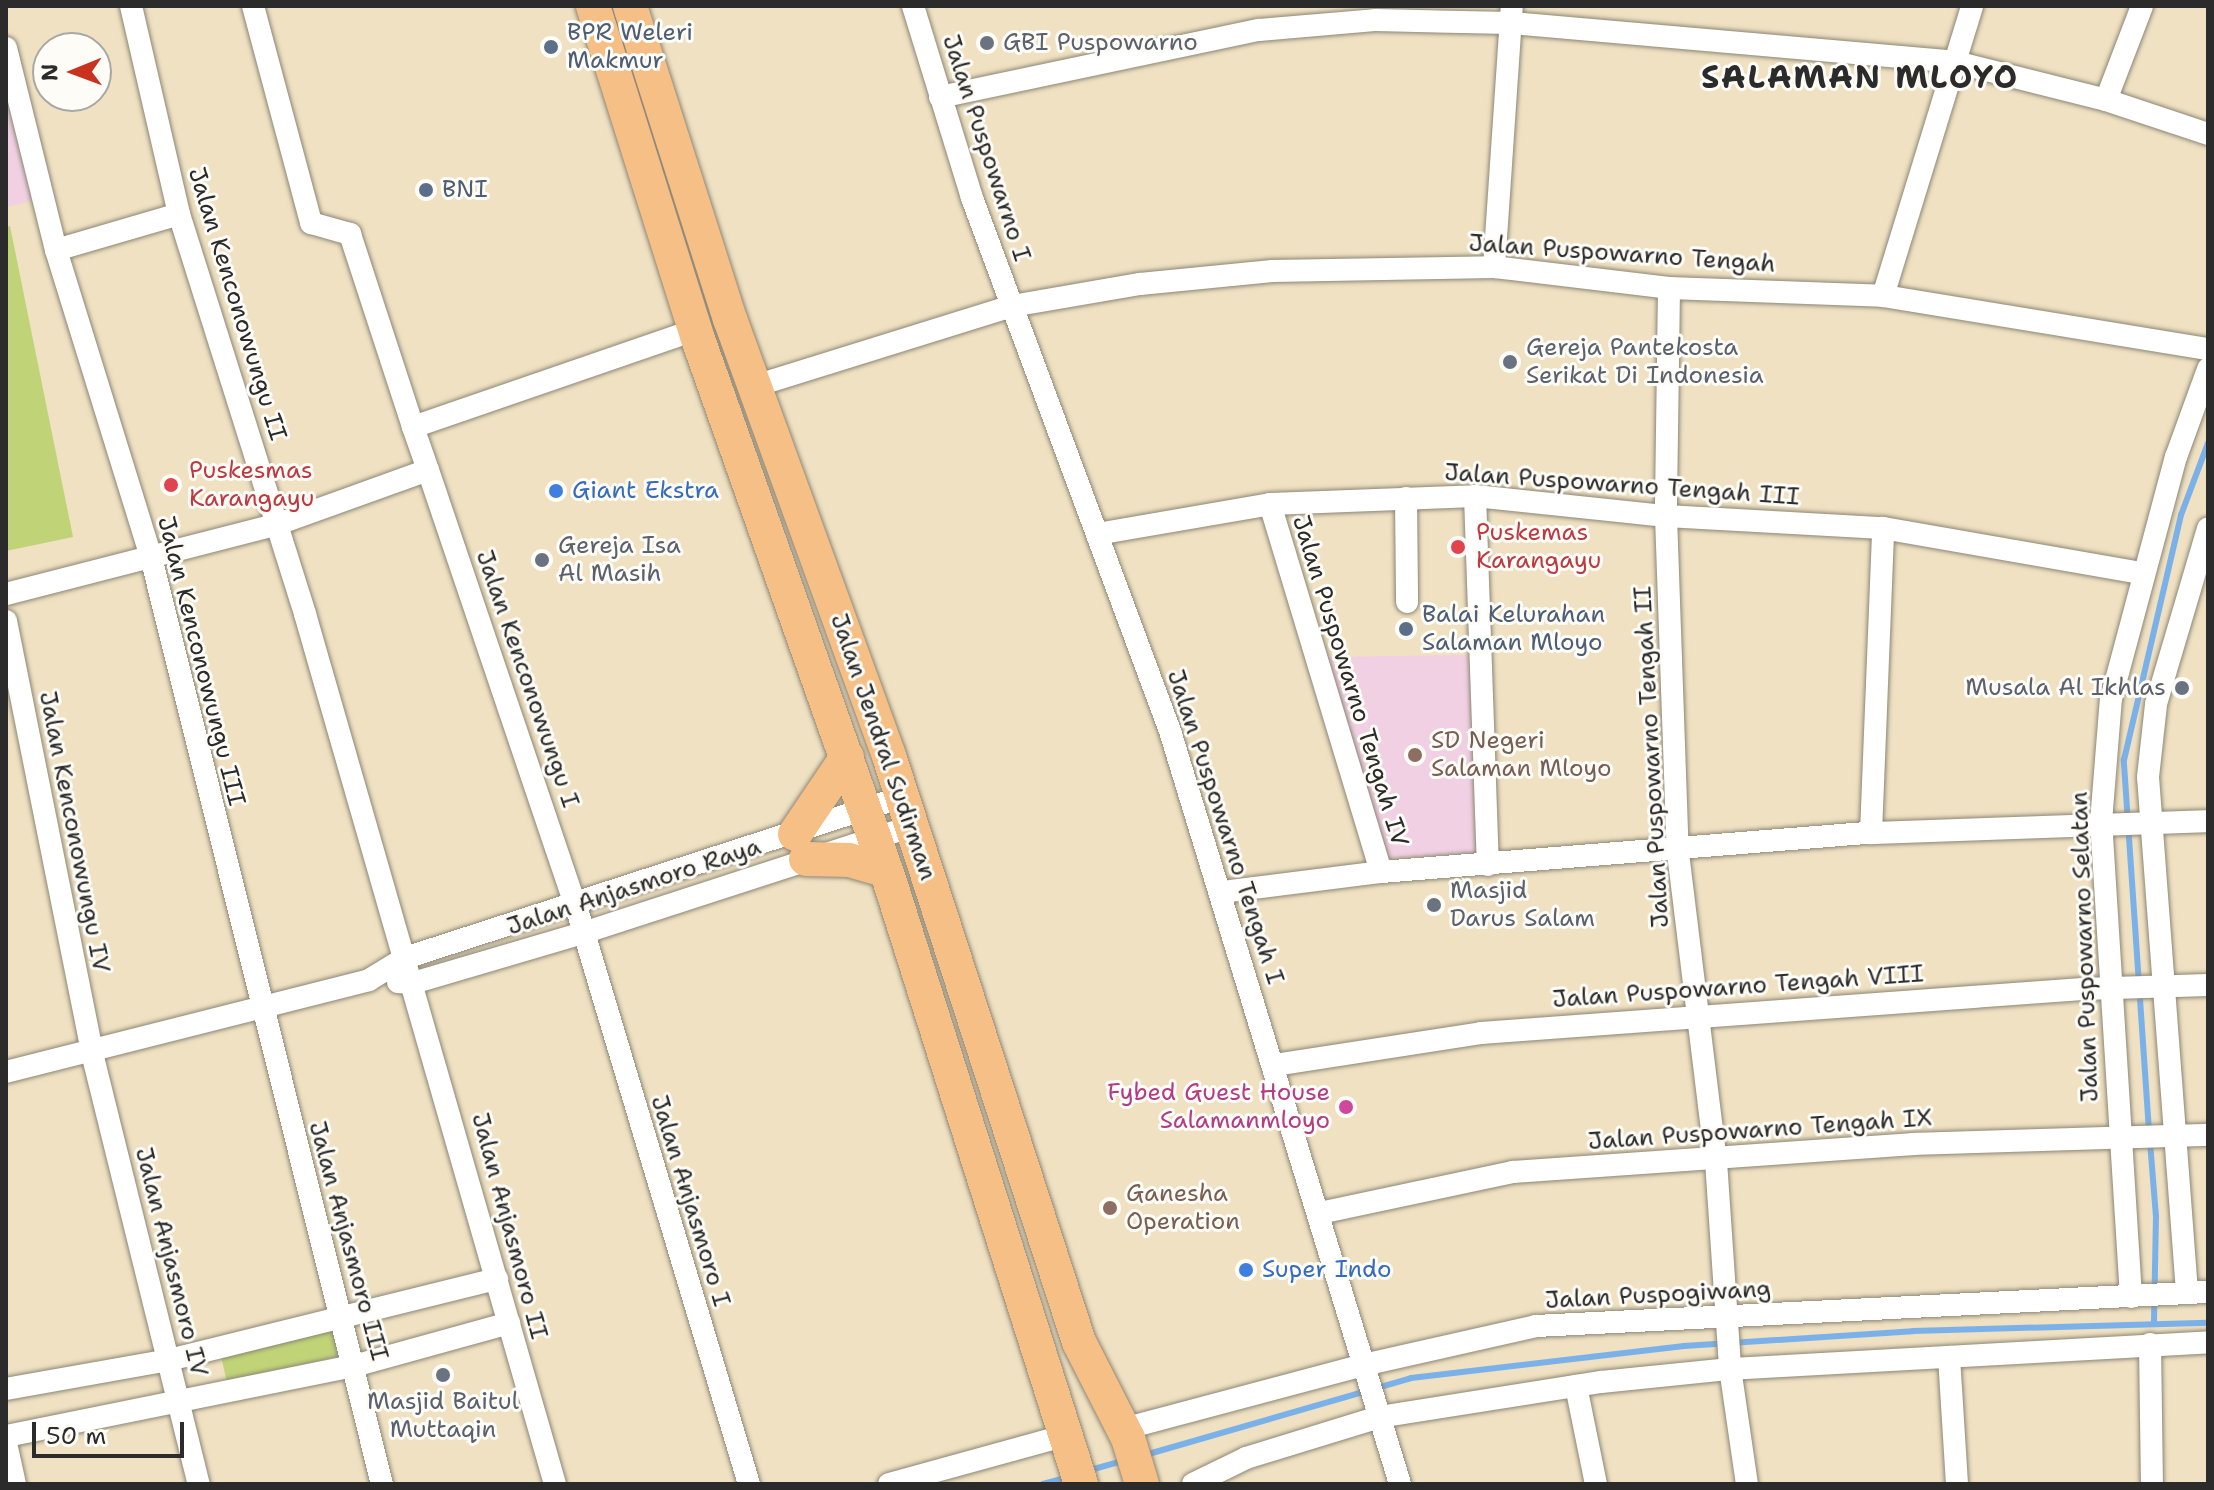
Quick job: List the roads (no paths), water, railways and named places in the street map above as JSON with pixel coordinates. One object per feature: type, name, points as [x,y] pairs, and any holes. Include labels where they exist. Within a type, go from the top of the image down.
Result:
[{"type":"highway","name":"Jalan Jendral Sudirman","points":[[593,6],[695,330],[885,870],[1074,1458]]},
{"type":"highway","name":"Jalan Jendral Sudirman","points":[[630,6],[755,386],[907,812],[1079,1342],[1125,1434],[1142,1484]]},
{"type":"highway","points":[[847,757],[800,847],[885,870]]},
{"type":"street","name":"Jalan Kenconowungu II","points":[[131,6],[179,214],[278,524],[413,983]]},
{"type":"street","points":[[253,6],[311,223],[350,234],[413,427],[695,330]]},
{"type":"street","name":"Jalan Puspowarno I","points":[[913,6],[940,97],[1012,306]]},
{"type":"street","points":[[1883,296],[1972,6]]},
{"type":"street","points":[[2106,100],[2142,6]]},
{"type":"street","points":[[940,97],[1259,30],[1375,20],[1512,15],[1955,62],[2106,100],[2208,134]]},
{"type":"street","points":[[1494,267],[1512,15]]},
{"type":"street","name":"Jalan Kenconowungu III","points":[[7,56],[56,250],[151,557],[261,1011]]},
{"type":"street","points":[[56,250],[179,214]]},
{"type":"street","name":"Jalan Puspowarno Tengah","points":[[755,386],[1012,306],[1140,284],[1272,271],[1494,267],[1669,288],[1883,296],[2208,349]]},
{"type":"street","name":"Jalan Puspowarno Tengah II","points":[[1669,288],[1666,516],[1678,853],[1695,1015],[1716,1161],[1730,1368],[1747,1484]]},
{"type":"street","name":"Jalan Puspowarno Tengah I","points":[[1012,306],[1170,731],[1275,1065],[1400,1484]]},
{"type":"street","name":"Jalan Puspowarno Selatan","points":[[2136,1296],[2123,1140],[2104,822],[2111,699],[2142,573],[2208,369]]},
{"type":"street","name":"Jalan Kenconowungu I","points":[[413,427],[583,933]]},
{"type":"street","points":[[6,594],[278,524],[428,470]]},
{"type":"street","points":[[1475,496],[1488,865]]},
{"type":"street","name":"Jalan Puspowarno Tengah III","points":[[1097,534],[1270,504],[1475,496],[1666,516],[1883,528],[2142,573]]},
{"type":"street","points":[[1406,498],[1407,602]]},
{"type":"street","name":"Jalan Puspowarno Tengah IV","points":[[1270,504],[1381,872]]},
{"type":"street","points":[[1871,833],[1883,528]]},
{"type":"street","points":[[2191,1292],[2170,1137],[2162,987],[2144,822],[2156,704],[2208,529]]},
{"type":"street","name":"Jalan Kenconowungu IV","points":[[6,621],[92,1053]]},
{"type":"street","name":"Jalan Anjasmoro Raya","points":[[369,980],[413,983],[583,933],[800,847],[907,812]]},
{"type":"street","points":[[1222,892],[1381,872],[1678,853],[1871,833],[2104,822],[2208,821]]},
{"type":"street","name":"Jalan Anjasmoro Raya","points":[[6,1072],[261,1011],[369,980],[405,958],[576,906],[800,847]]},
{"type":"street","name":"Jalan Anjasmoro I","points":[[583,933],[749,1484]]},
{"type":"street","name":"Jalan Anjasmoro II","points":[[413,983],[555,1484]]},
{"type":"street","name":"Jalan Puspowarno Tengah VIII","points":[[1275,1065],[1481,1033],[1695,1015],[2115,988],[2208,985]]},
{"type":"street","name":"Jalan Anjasmoro III","points":[[261,1011],[382,1484]]},
{"type":"street","name":"Jalan Anjasmoro IV","points":[[92,1053],[199,1484]]},
{"type":"street","name":"Jalan Puspowarno Tengah IX","points":[[1320,1213],[1513,1172],[1716,1161],[1914,1144],[2208,1135]]},
{"type":"street","points":[[6,1389],[169,1360],[497,1279]]},
{"type":"street","name":"Jalan Puspogiwang","points":[[1125,1434],[1364,1368],[1536,1326],[1727,1323],[1976,1300],[2191,1292]]},
{"type":"street","points":[[6,1436],[354,1366],[509,1323]]},
{"type":"street","points":[[1193,1484],[1246,1458],[1378,1414],[1576,1386],[1730,1368],[2208,1342]]},
{"type":"street","points":[[2150,1344],[2152,1484]]},
{"type":"street","points":[[1949,1357],[1957,1484]]},
{"type":"street","points":[[1576,1386],[1596,1484]]},
{"type":"street","points":[[6,1443],[15,1484]]},
{"type":"street","points":[[889,1484],[1074,1458]]},
{"type":"waterway","points":[[2149,1131],[2124,760],[2181,515],[2208,443]]},
{"type":"waterway","points":[[2150,1142],[2156,1216],[2154,1324]]},
{"type":"waterway","points":[[1145,1455],[1411,1378],[1684,1346],[1913,1331],[2208,1323]]},
{"type":"waterway","points":[[1087,1471],[1123,1461]]},
{"type":"waterway","points":[[1043,1484],[1069,1477]]},
{"type":"place","name":"GBI Puspowarno","points":[[987,43]]},
{"type":"place","name":"BPR Weleri Makmur","points":[[551,47]]},
{"type":"place","name":"BNI","points":[[426,190]]},
{"type":"place","name":"Gereja Pantekosta Serikat Di Indonesia","points":[[1510,362]]},
{"type":"place","name":"Puskesmas Karangayu","points":[[171,485]]},
{"type":"place","name":"Giant Ekstra","points":[[556,491]]},
{"type":"place","name":"Puskemas Karangayu","points":[[1458,547]]},
{"type":"place","name":"Gereja Isa Al Masih","points":[[542,560]]},
{"type":"place","name":"Balai Kelurahan Salaman Mloyo","points":[[1406,629]]},
{"type":"place","name":"Musala Al Ikhlas","points":[[2182,688]]},
{"type":"place","name":"SD Negeri Salaman Mloyo","points":[[1415,755]]},
{"type":"place","name":"Masjid Darus Salam","points":[[1434,905]]},
{"type":"place","name":"Fybed Guest House Salamanmloyo","points":[[1346,1107]]},
{"type":"place","name":"Ganesha Operation","points":[[1110,1208]]},
{"type":"place","name":"Super Indo","points":[[1246,1270]]},
{"type":"place","name":"Masjid Baitul Muttaqin","points":[[443,1375]]},
{"type":"district","name":"SALAMAN MLOYO","points":[[1860,77]]}]
